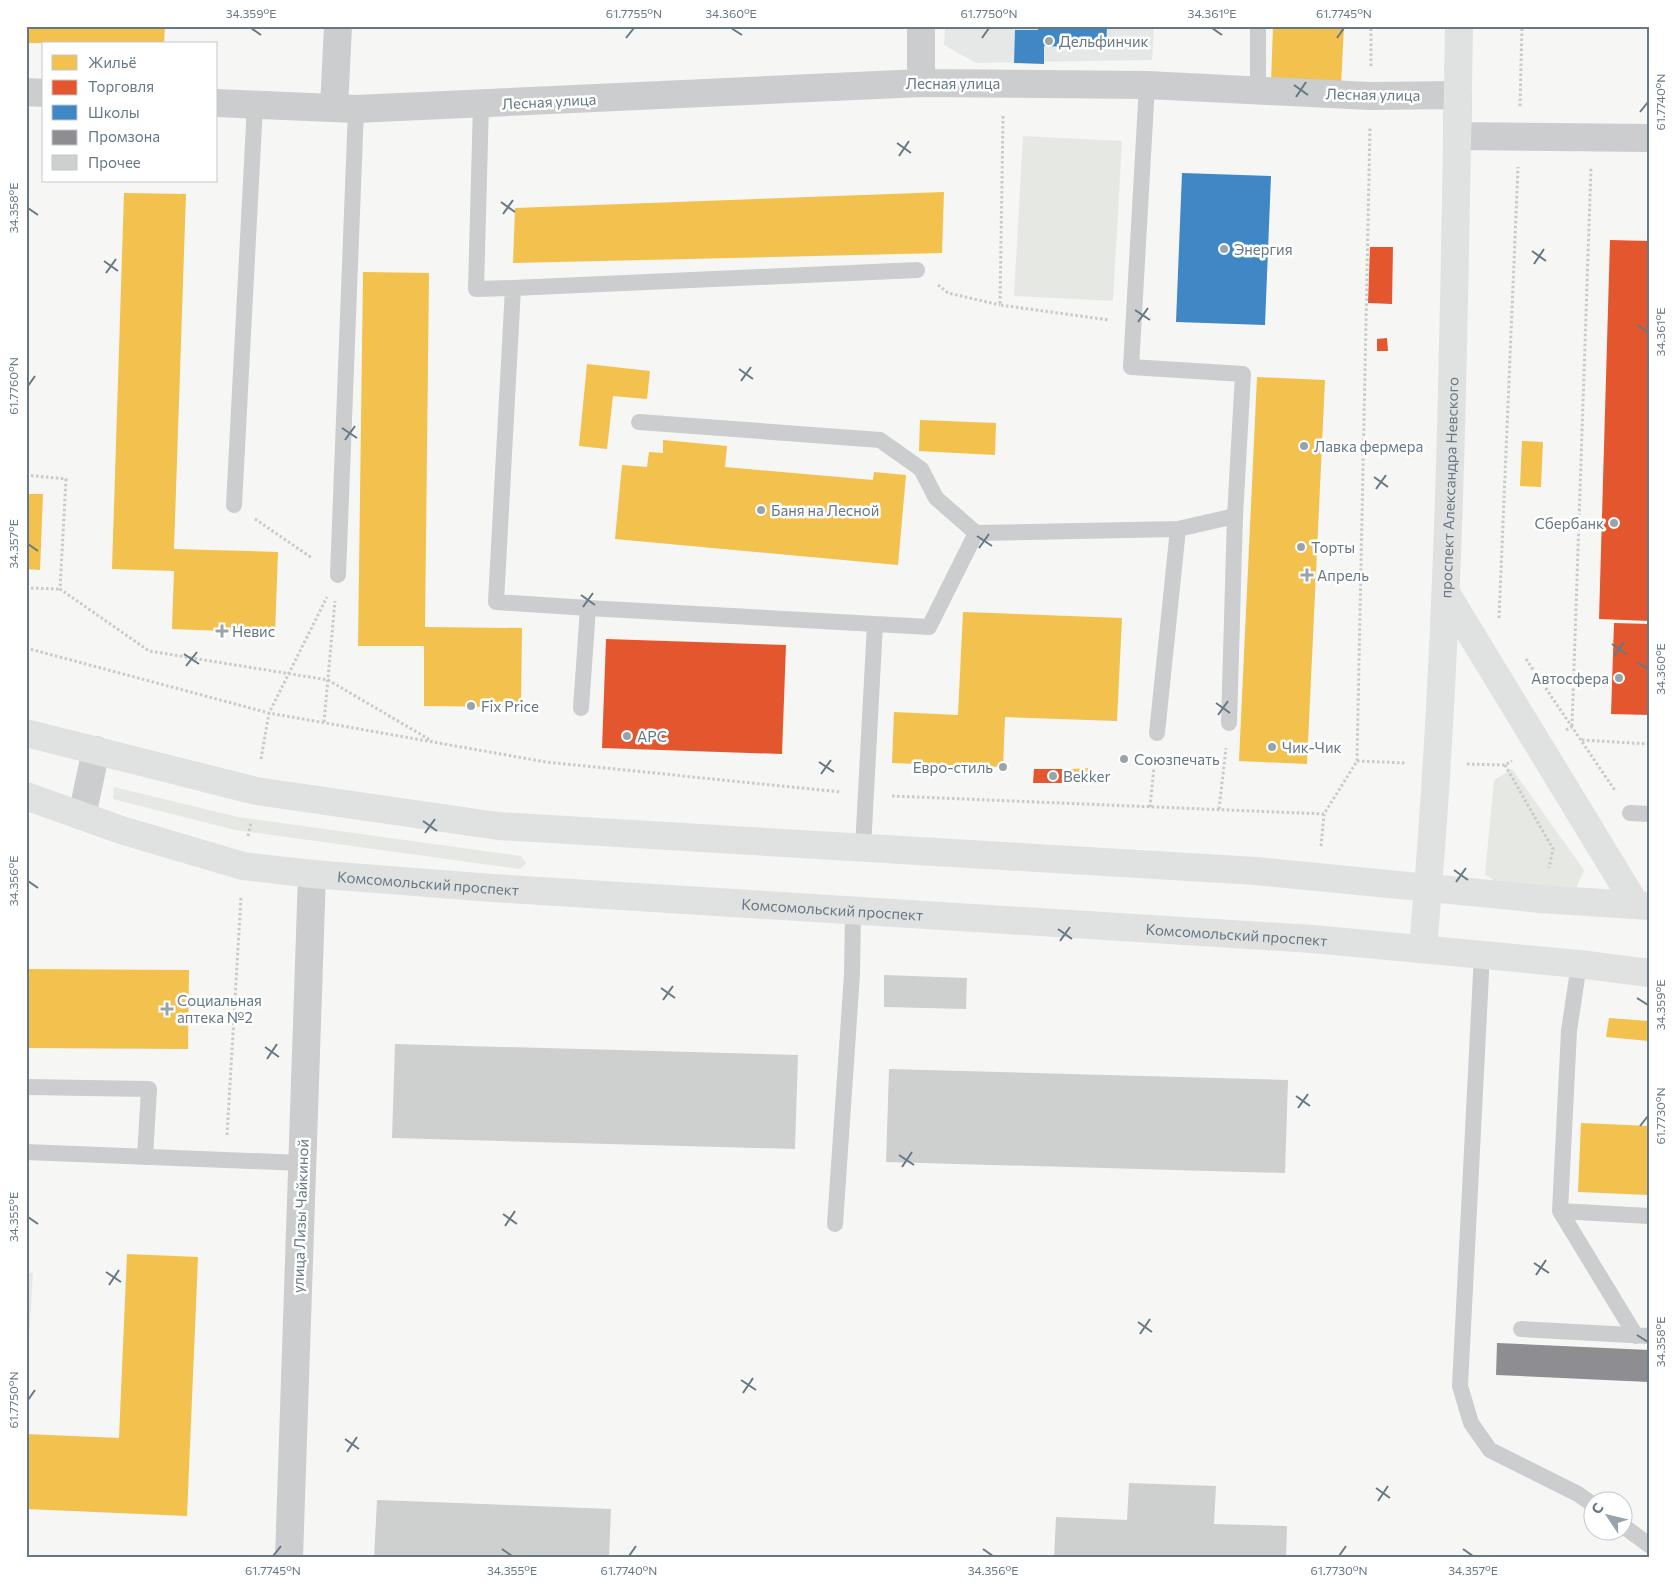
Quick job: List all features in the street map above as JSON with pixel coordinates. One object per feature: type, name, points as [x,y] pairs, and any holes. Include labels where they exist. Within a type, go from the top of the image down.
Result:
[{"type":"main road","points":[[1458,95],[1459,26]]},
{"type":"main road","name":"проспект Александра Невского","points":[[1423,948],[1438,764],[1446,593],[1457,136]]},
{"type":"main road","points":[[1446,593],[1642,905]]},
{"type":"main road","points":[[26,733],[256,791],[498,826],[1256,871],[1542,899],[1642,905]]},
{"type":"main road","name":"Комсомольский проспект","points":[[26,796],[121,830],[243,866],[312,874],[492,888],[1305,938],[1482,954],[1649,973]]},
{"type":"street","points":[[338,26],[345,108]]},
{"type":"street","points":[[921,26],[921,83]]},
{"type":"street","name":"Лесная улица","points":[[218,102],[345,108],[481,104],[921,83],[1147,85],[1370,96],[1458,95]]},
{"type":"street","points":[[26,92],[42,93]]},
{"type":"street","points":[[1458,95],[1457,136],[1649,138]]},
{"type":"street","points":[[82,816],[96,750]]},
{"type":"street","name":"улица Лизы Чайкиной","points":[[289,1558],[312,874]]},
{"type":"lane","points":[[1258,26],[1258,90]]},
{"type":"lane","points":[[1147,85],[1131,367],[1243,374],[1235,516],[1229,723]]},
{"type":"lane","points":[[481,104],[476,289],[917,270]]},
{"type":"lane","points":[[234,505],[255,105]]},
{"type":"lane","points":[[338,575],[345,108]]},
{"type":"lane","points":[[512,288],[496,602],[929,627],[976,533]]},
{"type":"lane","points":[[639,422],[880,440],[922,469],[936,498],[976,533],[1178,529],[1235,516]]},
{"type":"lane","points":[[1157,733],[1178,529]]},
{"type":"lane","points":[[581,708],[588,608]]},
{"type":"lane","points":[[864,848],[875,624]]},
{"type":"lane","points":[[1630,813],[1649,814]]},
{"type":"lane","points":[[835,1224],[852,974],[853,910]]},
{"type":"lane","points":[[1482,954],[1460,1386],[1471,1423],[1490,1450],[1582,1497]]},
{"type":"lane","points":[[1579,964],[1569,1031],[1560,1211],[1642,1336]]},
{"type":"lane","points":[[26,1087],[149,1089],[145,1157]]},
{"type":"lane","points":[[26,1152],[302,1164]]},
{"type":"lane","points":[[1560,1211],[1649,1216]]},
{"type":"lane","points":[[1521,1329],[1642,1336]]},
{"type":"lane","points":[[1632,1533],[1649,1545]]},
{"type":"path","points":[[26,648],[269,712],[546,762],[866,795],[1324,814],[1357,761],[1371,26]]},
{"type":"path","points":[[1505,626],[1499,618],[1522,26]]},
{"type":"path","points":[[1000,305],[1003,83]]},
{"type":"path","points":[[1572,727],[1592,137]]},
{"type":"path","points":[[917,270],[948,293],[1000,305],[1134,324]]},
{"type":"path","points":[[26,474],[66,479],[60,589]]},
{"type":"path","points":[[234,505],[338,575]]},
{"type":"path","points":[[243,866],[269,712],[338,575]]},
{"type":"path","points":[[324,722],[338,575]]},
{"type":"path","points":[[26,588],[60,589],[149,651],[328,680],[434,742]]},
{"type":"path","points":[[1525,657],[1630,813]]},
{"type":"path","points":[[1219,809],[1229,723]]},
{"type":"path","points":[[1540,745],[1572,727]]},
{"type":"path","points":[[1150,806],[1157,733]]},
{"type":"path","points":[[1581,740],[1649,744]]},
{"type":"path","points":[[1506,765],[1553,849],[1542,899]]},
{"type":"path","points":[[225,1160],[239,933]]},
{"type":"shaded area","name":"Дельфинчик","points":[[945,26],[1154,26],[1152,60],[976,63],[944,45]]},
{"type":"shaded area","points":[[1023,136],[1122,141],[1113,301],[1014,296]]},
{"type":"shaded area","points":[[1512,769],[1584,870],[1574,893],[1504,888],[1485,874],[1494,780]]},
{"type":"shaded area","points":[[114,787],[238,817],[521,856],[526,863],[520,869],[235,830],[113,799]]},
{"type":"shaded area","points":[[26,1272],[33,1273],[29,1340],[26,1339]]},
{"type":"building: Жильё","points":[[26,26],[165,26],[164,42],[26,43]]},
{"type":"building: Жильё","points":[[1273,26],[1344,26],[1341,86],[1271,83]]},
{"type":"building: Жильё","points":[[944,192],[942,253],[513,263],[515,208]]},
{"type":"building: Жильё","points":[[124,193],[186,194],[174,549],[278,552],[275,633],[172,629],[174,571],[112,569]]},
{"type":"building: Жильё","points":[[363,272],[429,273],[425,627],[522,628],[521,707],[424,706],[424,646],[358,646]]},
{"type":"building: Жильё","points":[[587,364],[650,371],[647,399],[613,396],[607,449],[579,446]]},
{"type":"building: Жильё","points":[[1257,377],[1325,380],[1307,764],[1239,761]]},
{"type":"building: Жильё","points":[[920,420],[996,423],[995,455],[919,451]]},
{"type":"building: Жильё","name":"Баня на Лесной","points":[[663,440],[727,446],[725,467],[873,480],[874,472],[906,475],[898,565],[615,539],[622,465],[647,467],[649,452],[663,453]]},
{"type":"building: Жильё","points":[[1522,441],[1543,442],[1541,487],[1520,486]]},
{"type":"building: Жильё","points":[[26,494],[43,494],[40,570],[26,569]]},
{"type":"building: Жильё","points":[[963,612],[1122,618],[1117,721],[1005,717],[1003,767],[892,763],[894,712],[958,715]]},
{"type":"building: Жильё","points":[[1091,768],[1091,783],[1072,783],[1072,769]]},
{"type":"building: Жильё","points":[[26,969],[189,970],[188,1049],[26,1048]]},
{"type":"building: Жильё","points":[[1609,1018],[1649,1021],[1649,1041],[1606,1037]]},
{"type":"building: Жильё","points":[[1581,1123],[1649,1126],[1649,1195],[1578,1192]]},
{"type":"building: Жильё","points":[[127,1254],[198,1257],[187,1516],[26,1509],[26,1434],[119,1438]]},
{"type":"building: Торговля","points":[[1610,240],[1649,241],[1649,621],[1599,619]]},
{"type":"building: Торговля","points":[[1370,247],[1393,247],[1392,304],[1368,303]]},
{"type":"building: Торговля","points":[[1387,338],[1388,351],[1377,351],[1377,339]]},
{"type":"building: Торговля","points":[[1614,623],[1649,624],[1649,715],[1611,714]]},
{"type":"building: Торговля","points":[[606,639],[786,645],[782,754],[602,748]]},
{"type":"building: Торговля","name":"Bekker","points":[[1034,769],[1072,769],[1072,783],[1033,783]]},
{"type":"building: Школы","points":[[1038,26],[1107,26],[1106,48],[1044,46],[1044,64],[1014,63],[1015,30],[1038,30]]},
{"type":"building: Школы","name":"Энергия","points":[[1182,173],[1271,176],[1265,325],[1176,322]]},
{"type":"building: Промзона","points":[[1497,1343],[1649,1350],[1649,1382],[1496,1375]]},
{"type":"building: Прочее","points":[[884,975],[967,978],[966,1009],[884,1007]]},
{"type":"building: Прочее","points":[[395,1044],[798,1055],[795,1149],[392,1138]]},
{"type":"building: Прочее","points":[[889,1069],[1288,1080],[1285,1173],[886,1162]]},
{"type":"building: Прочее","points":[[1129,1483],[1216,1486],[1214,1524],[1287,1526],[1286,1558],[1054,1558],[1056,1517],[1127,1520]]},
{"type":"building: Прочее","points":[[377,1500],[611,1509],[609,1558],[374,1558]]},
{"type":"place","name":"Дельфинчик","points":[[1049,41]]},
{"type":"place","name":"Энергия","points":[[1224,249]]},
{"type":"place","name":"Лавка фермера","points":[[1304,446]]},
{"type":"place","name":"Баня на Лесной","points":[[761,510]]},
{"type":"place","name":"Сбербанк","points":[[1614,523]]},
{"type":"place","name":"Торты","points":[[1301,547]]},
{"type":"place","name":"Апрель","points":[[1307,575]]},
{"type":"place","name":"Невис","points":[[222,631]]},
{"type":"place","name":"Автосфера","points":[[1619,678]]},
{"type":"place","name":"Fix Price","points":[[471,706]]},
{"type":"place","name":"АРС","points":[[627,736]]},
{"type":"place","name":"Чик-Чик","points":[[1272,747]]},
{"type":"place","name":"Союзпечать","points":[[1124,759]]},
{"type":"place","name":"Евро-стиль","points":[[1003,767]]},
{"type":"place","name":"Bekker","points":[[1053,776]]},
{"type":"place","name":"Социальная аптека №2","points":[[167,1009]]}]
